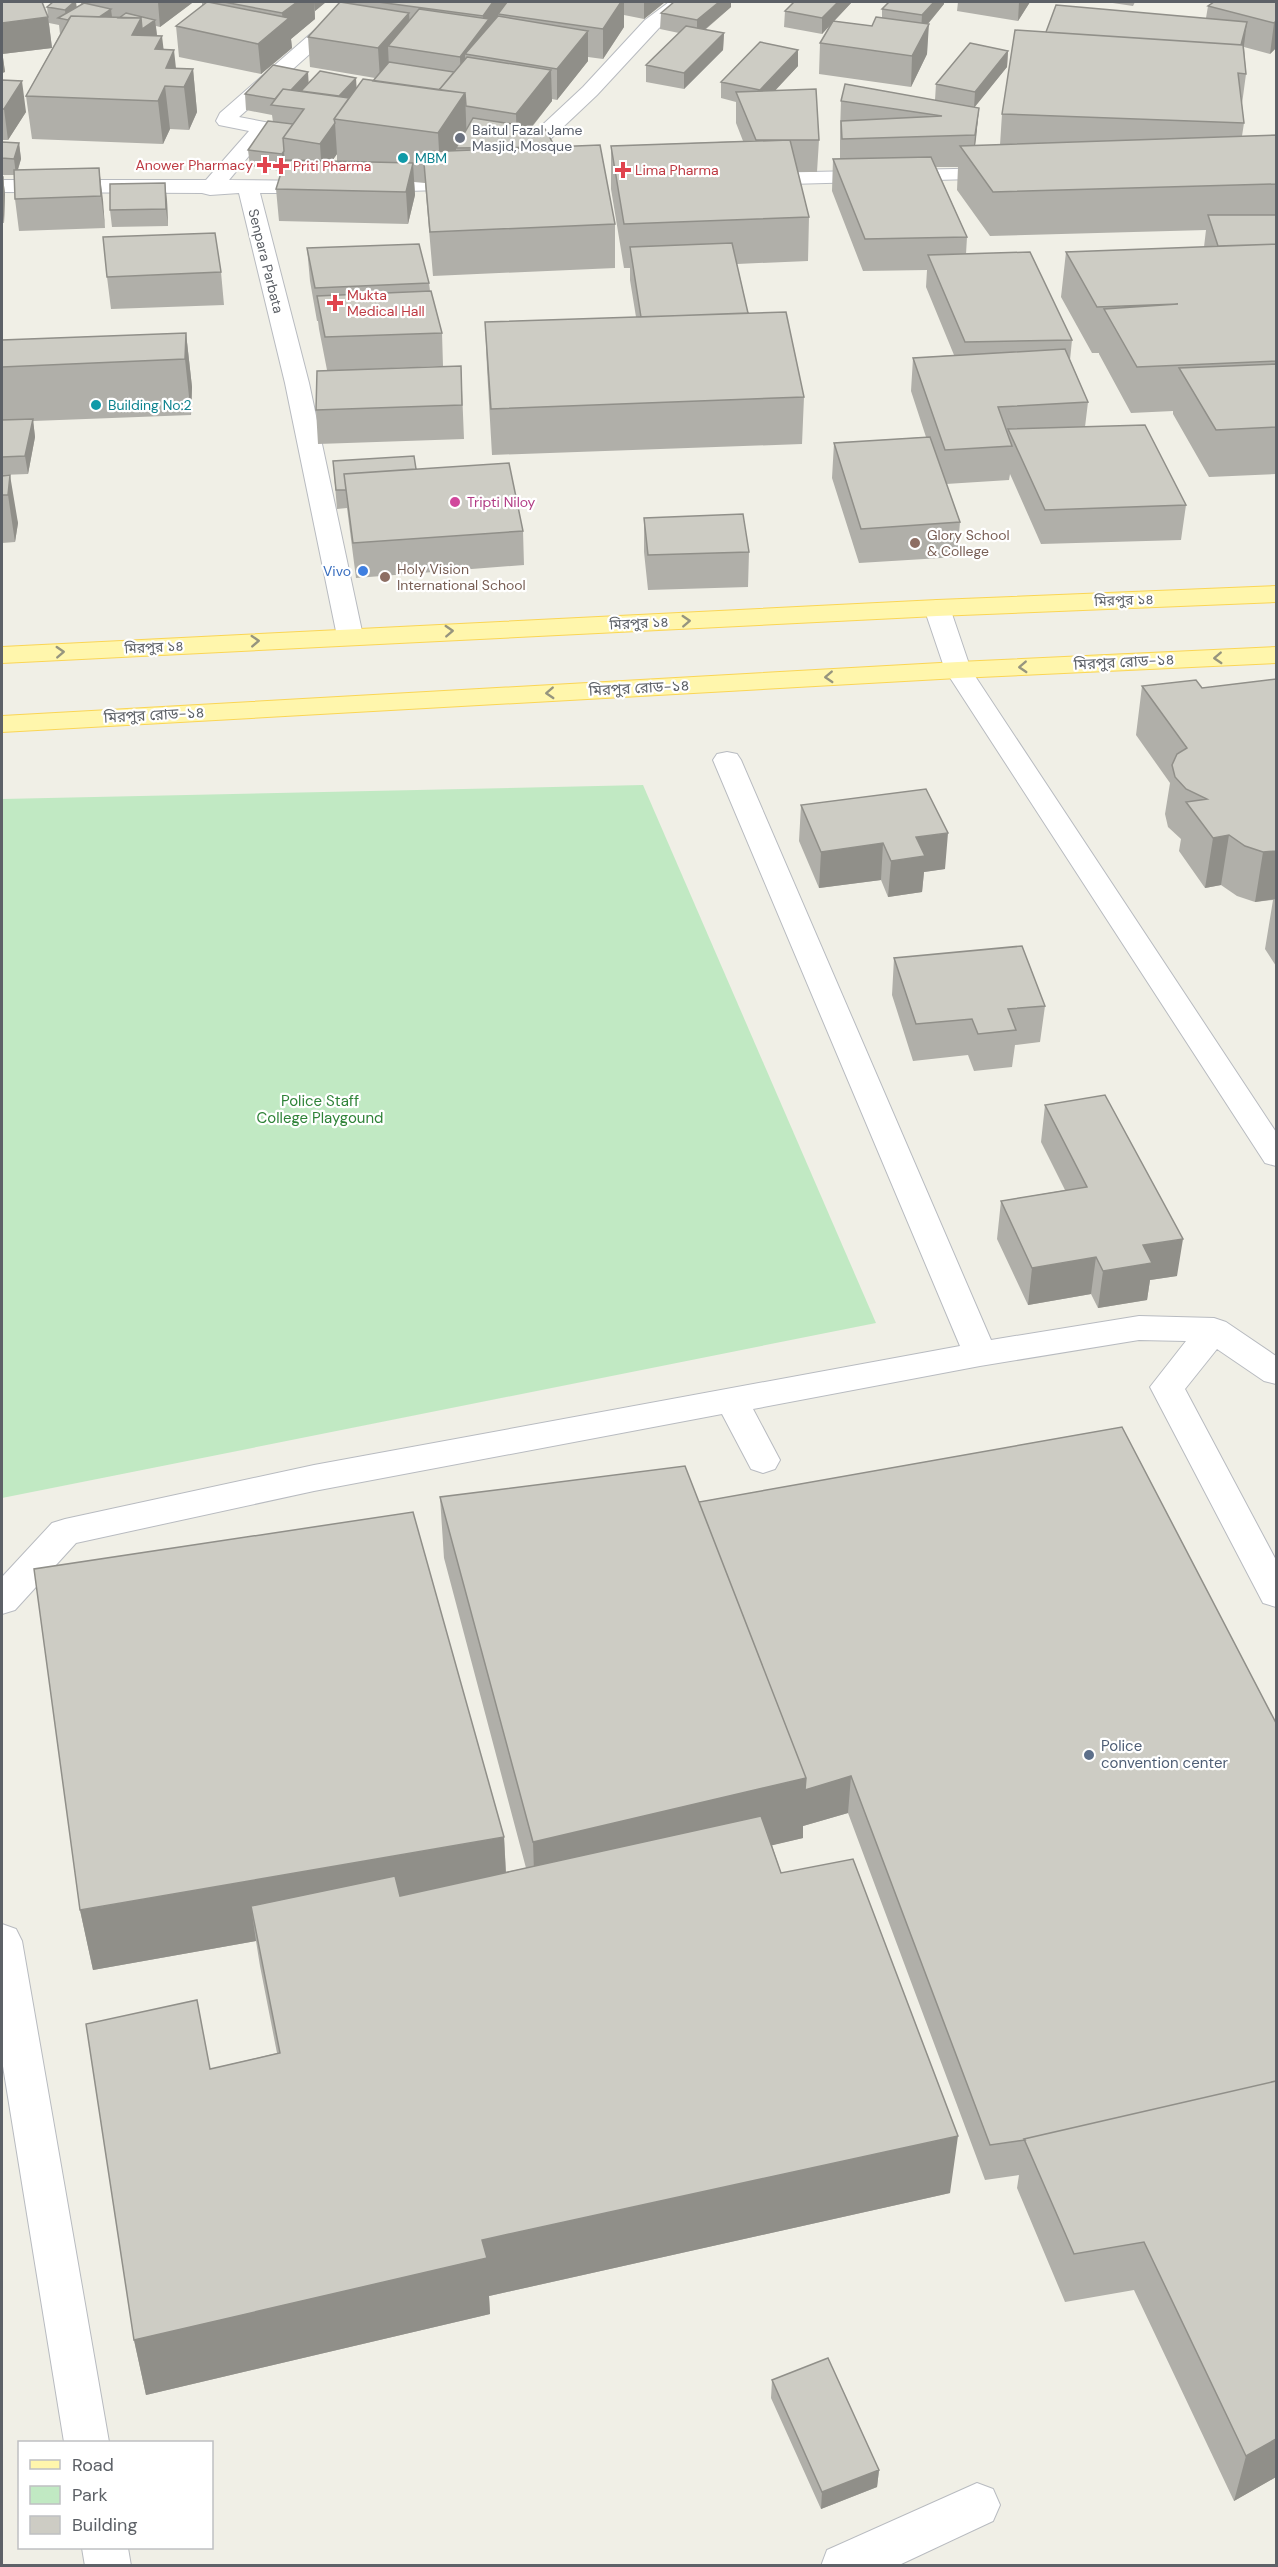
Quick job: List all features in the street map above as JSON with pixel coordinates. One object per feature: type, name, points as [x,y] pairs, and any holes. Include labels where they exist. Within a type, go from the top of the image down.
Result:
[{"type":"main road","name":"মিরপুর ১৪","points":[[2,655],[350,636],[1276,594]]},
{"type":"main road","name":"মিরপুর রোড-১৪","points":[[2,724],[958,670],[1276,655]]},
{"type":"street","points":[[210,189],[263,127],[226,121],[227,117],[358,2]]},
{"type":"street","points":[[570,170],[530,147],[590,91],[652,24],[681,2]]},
{"type":"street","points":[[629,21],[652,24]]},
{"type":"street","points":[[732,179],[1028,174]]},
{"type":"street","name":"Senpara Parbata","points":[[350,636],[297,383],[248,188],[495,183]]},
{"type":"street","points":[[2,186],[248,188]]},
{"type":"street","points":[[937,608],[958,670],[1276,1156]]},
{"type":"street","points":[[727,760],[980,1354]]},
{"type":"street","points":[[2,1600],[65,1532],[314,1478],[980,1354],[1139,1328],[1214,1330],[1276,1372]]},
{"type":"street","points":[[1214,1330],[1167,1387],[1276,1593]]},
{"type":"street","points":[[732,1401],[763,1460]]},
{"type":"street","points":[[2,1941],[87,2441]]},
{"type":"street","points":[[844,2565],[977,2505]]},
{"type":"street","points":[[105,2549],[108,2565]]},
{"type":"green space","name":"Police Staff College Playgound","points":[[643,785],[876,1323],[2,1498],[2,799]]},
{"type":"building","points":[[2,2],[42,2],[48,17],[2,23]]},
{"type":"building","points":[[53,2],[74,2],[65,10],[47,7]]},
{"type":"building","points":[[207,2],[289,18],[258,44],[176,26]]},
{"type":"building","points":[[224,2],[297,2],[282,13]]},
{"type":"building","points":[[340,2],[409,13],[378,48],[308,37]]},
{"type":"building","points":[[378,2],[493,2],[483,16]]},
{"type":"building","points":[[507,2],[621,2],[603,29],[498,14]]},
{"type":"building","points":[[674,2],[719,2],[697,20],[661,13]]},
{"type":"building","points":[[794,2],[838,2],[822,18],[785,11]]},
{"type":"building","points":[[889,2],[934,2],[922,15],[882,9]]},
{"type":"building","points":[[1214,2],[1276,2],[1276,21],[1274,23],[1208,6]]},
{"type":"building","points":[[84,3],[111,9],[99,17],[71,16],[68,20],[58,18]]},
{"type":"building","points":[[1056,5],[1247,22],[1241,45],[1046,32]]},
{"type":"building","points":[[419,9],[489,19],[460,57],[388,46]]},
{"type":"building","points":[[126,13],[155,20],[142,29],[141,18],[119,18]]},
{"type":"building","points":[[71,16],[141,18],[132,35],[162,36],[155,49],[174,50],[166,68],[193,69],[184,87],[165,86],[158,101],[26,96]]},
{"type":"building","points":[[498,16],[588,31],[557,69],[465,54]]},
{"type":"building","points":[[876,17],[929,24],[912,56],[820,43],[833,21],[872,26]]},
{"type":"building","points":[[686,26],[724,33],[684,73],[646,65]]},
{"type":"building","points":[[1015,30],[1243,45],[1246,74],[1238,73],[1244,123],[1002,114]]},
{"type":"building","points":[[760,42],[798,50],[760,90],[721,82]]},
{"type":"building","points":[[970,43],[1008,51],[975,92],[936,84]]},
{"type":"building","points":[[467,57],[551,70],[516,114],[466,106],[465,93],[439,90]]},
{"type":"building","points":[[389,62],[454,72],[439,90],[373,81]]},
{"type":"building","points":[[273,65],[308,72],[291,90],[283,89],[275,99],[245,94]]},
{"type":"building","points":[[320,71],[356,78],[339,96],[301,91]]},
{"type":"building","points":[[363,79],[465,93],[438,133],[334,119]]},
{"type":"building","points":[[2,80],[22,81],[4,109],[2,109]]},
{"type":"building","points":[[845,84],[979,108],[975,135],[842,139],[841,121],[942,116],[841,101]]},
{"type":"building","points":[[283,89],[349,98],[320,144],[283,138],[304,109],[271,105]]},
{"type":"building","points":[[816,89],[819,140],[756,140],[736,92]]},
{"type":"building","points":[[473,118],[545,129],[555,147],[456,148]]},
{"type":"building","points":[[268,121],[293,124],[283,138],[284,151],[282,154],[248,150]]},
{"type":"building","points":[[1276,135],[1276,184],[993,192],[960,146]]},
{"type":"building","points":[[790,140],[809,217],[624,224],[611,146]]},
{"type":"building","points":[[2,142],[19,143],[14,159],[2,158]]},
{"type":"building","points":[[600,145],[615,224],[430,232],[423,152]]},
{"type":"building","points":[[931,157],[967,237],[865,239],[833,159]]},
{"type":"building","points":[[285,160],[413,163],[406,192],[276,189]]},
{"type":"building","points":[[99,168],[101,196],[15,199],[14,170]]},
{"type":"building","points":[[165,183],[166,209],[110,210],[110,184]]},
{"type":"building","points":[[1208,215],[1276,215],[1276,244],[1218,246]]},
{"type":"building","points":[[215,233],[221,272],[107,277],[103,237]]},
{"type":"building","points":[[732,243],[748,313],[641,317],[630,247]]},
{"type":"building","points":[[419,244],[429,283],[315,288],[307,248]]},
{"type":"building","points":[[1276,244],[1276,361],[1137,367],[1104,309],[1178,304],[1097,307],[1066,252]]},
{"type":"building","points":[[1030,252],[1072,340],[965,342],[928,255]]},
{"type":"building","points":[[431,291],[442,333],[325,337],[317,296]]},
{"type":"building","points":[[786,312],[804,397],[491,409],[485,322]]},
{"type":"building","points":[[186,333],[185,359],[2,367],[2,340]]},
{"type":"building","points":[[1065,349],[1088,402],[998,407],[1012,446],[945,450],[913,358]]},
{"type":"building","points":[[1276,364],[1276,427],[1216,430],[1179,368]]},
{"type":"building","points":[[461,366],[462,405],[316,410],[317,371]]},
{"type":"building","points":[[33,419],[25,456],[2,457],[2,420]]},
{"type":"building","points":[[1145,425],[1186,505],[1045,510],[1008,429]]},
{"type":"building","points":[[930,437],[960,522],[861,529],[834,443]]},
{"type":"building","points":[[414,456],[416,469],[344,474],[346,490],[336,490],[333,461]]},
{"type":"building","points":[[509,463],[523,531],[353,543],[344,474]]},
{"type":"building","points":[[10,475],[8,495],[2,495],[2,476]]},
{"type":"building","points":[[743,514],[749,552],[648,555],[644,518]]},
{"type":"building","points":[[1276,679],[1276,851],[1263,852],[1245,846],[1229,835],[1213,838],[1186,802],[1207,799],[1186,789],[1175,777],[1172,765],[1177,754],[1187,748],[1142,686],[1196,680],[1202,688]]},
{"type":"building","points":[[926,789],[948,833],[916,837],[925,856],[891,861],[883,843],[821,852],[801,805]]},
{"type":"building","points":[[1022,946],[1045,1006],[1008,1009],[1016,1030],[978,1034],[972,1019],[916,1024],[894,958]]},
{"type":"building","points":[[1105,1095],[1183,1239],[1143,1245],[1152,1263],[1103,1271],[1096,1257],[1032,1268],[1001,1201],[1087,1187],[1045,1105]]},
{"type":"building","points":[[1122,1427],[1276,1723],[1276,2081],[1025,2140],[990,2145],[851,1776],[805,1790],[806,1778],[699,1502]]},
{"type":"building","points":[[685,1466],[806,1778],[533,1842],[440,1497]]},
{"type":"building","points":[[413,1512],[504,1837],[80,1910],[34,1569]]},
{"type":"building","points":[[761,1816],[781,1873],[853,1859],[958,2136],[482,2240],[487,2258],[134,2340],[86,2024],[197,2000],[210,2069],[280,2053],[251,1906],[395,1876],[400,1896]]},
{"type":"building","points":[[1276,2081],[1276,2439],[1246,2456],[1144,2242],[1074,2254],[1024,2139]]},
{"type":"building","points":[[828,2358],[879,2470],[822,2492],[772,2380]]},
{"type":"place","name":"Baitul Fazal Jame Masjid, Mosque","points":[[460,138]]},
{"type":"place","name":"MBM","points":[[403,158]]},
{"type":"place","name":"Anower Pharmacy","points":[[265,165]]},
{"type":"place","name":"Priti Pharma","points":[[281,166]]},
{"type":"place","name":"Lima Pharma","points":[[623,170]]},
{"type":"place","name":"Mukta Medical Hall","points":[[335,303]]},
{"type":"place","name":"Building No:2","points":[[96,405]]},
{"type":"place","name":"Tripti Niloy","points":[[455,502]]},
{"type":"place","name":"Glory School & College","points":[[915,543]]},
{"type":"place","name":"Vivo","points":[[363,571]]},
{"type":"place","name":"Holy Vision International School","points":[[385,577]]},
{"type":"place","name":"Police convention center","points":[[1089,1755]]}]
